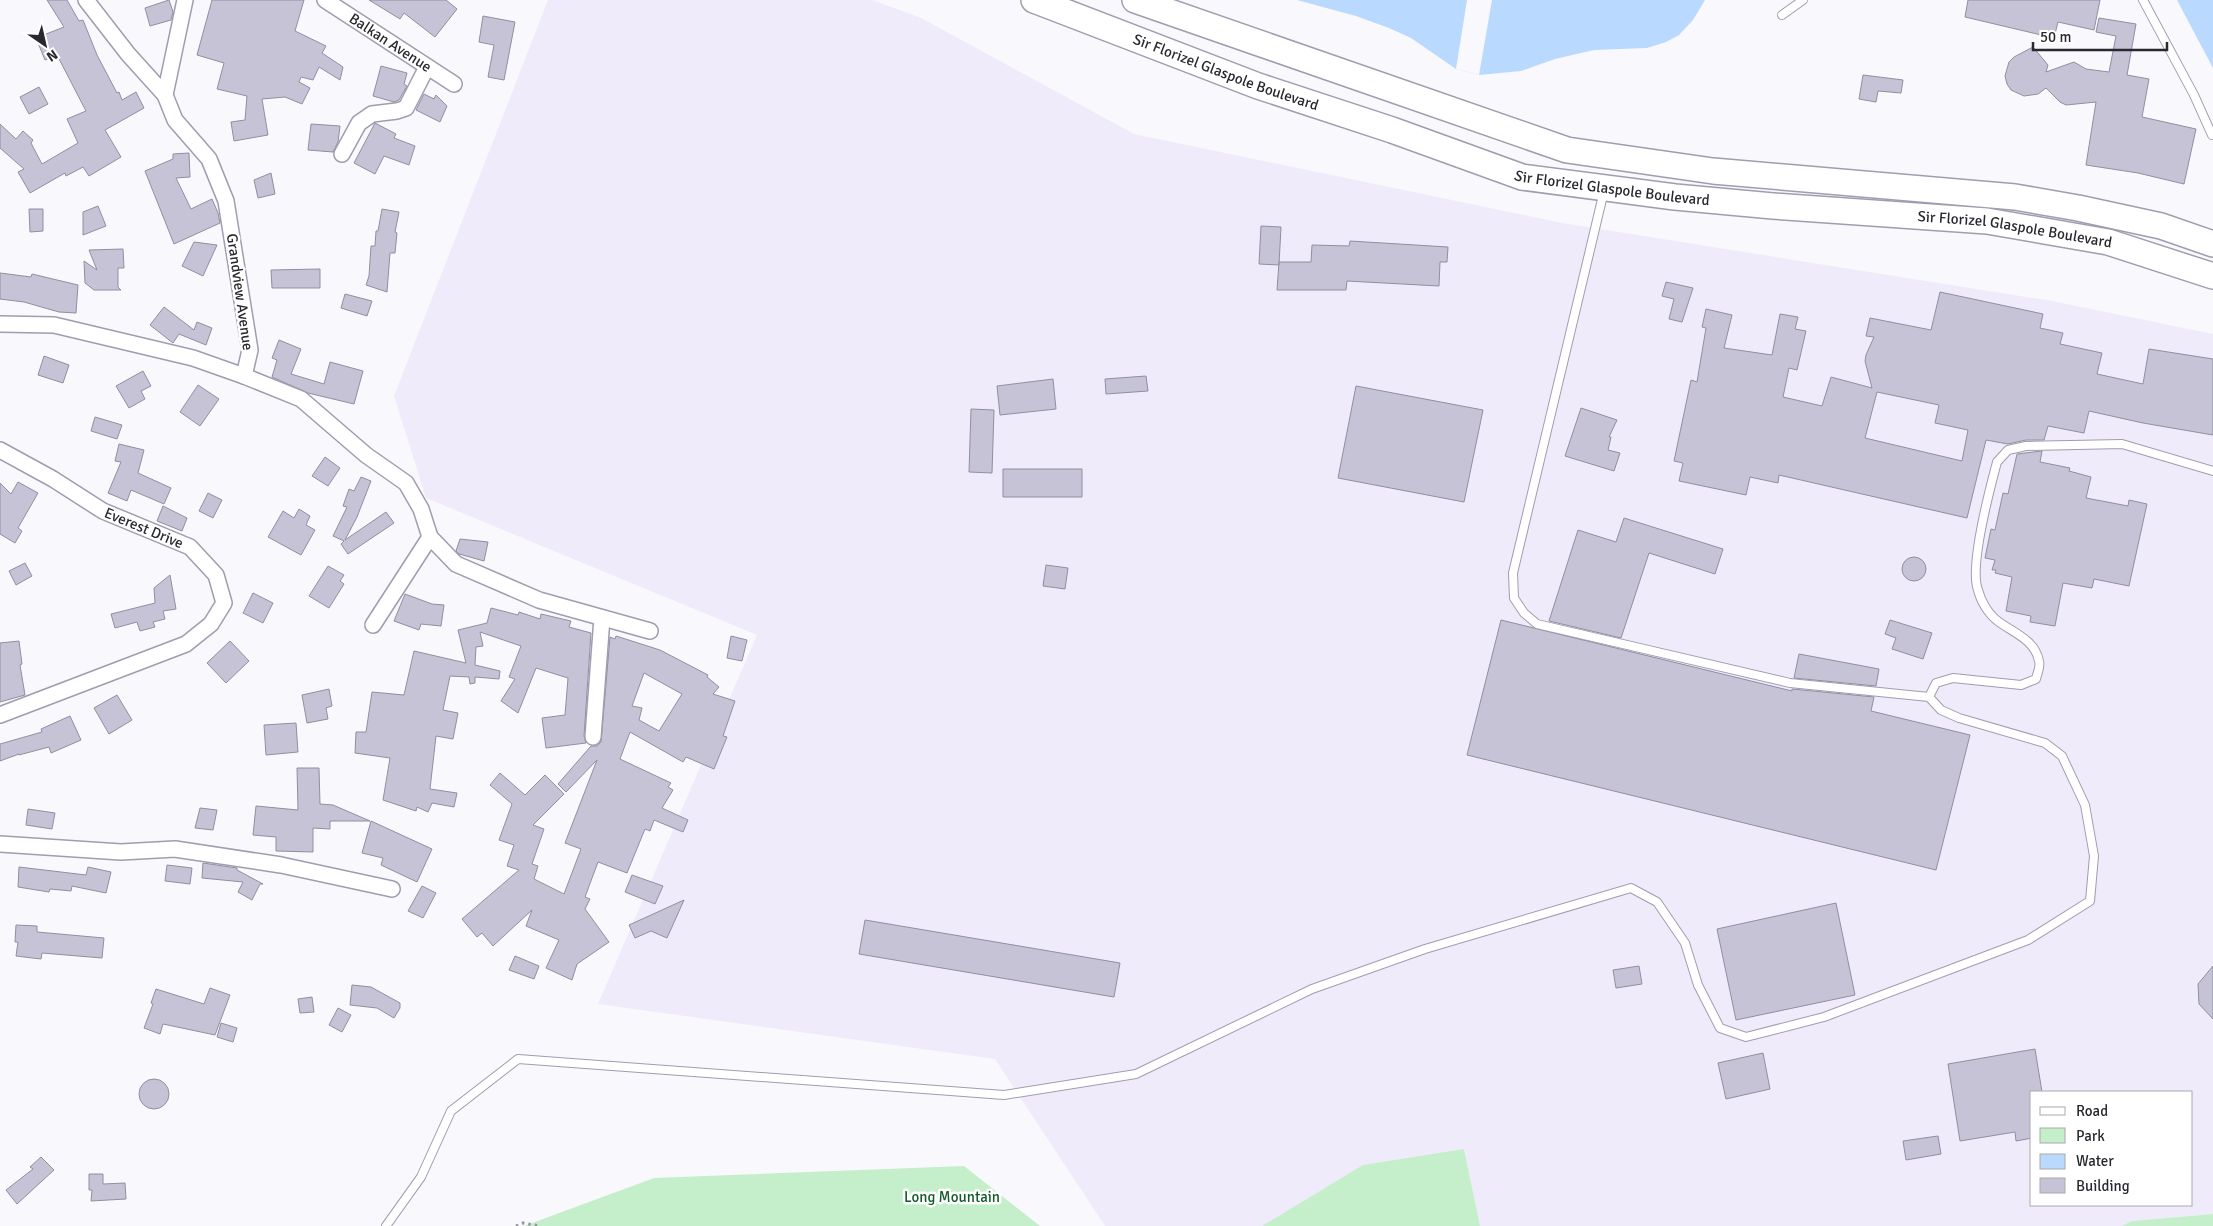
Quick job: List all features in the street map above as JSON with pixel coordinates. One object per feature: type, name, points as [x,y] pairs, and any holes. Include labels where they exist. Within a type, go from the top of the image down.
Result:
[{"type":"highway","name":"Sir Florizel Glaspole Boulevard","points":[[1034,0],[1258,86],[1392,130],[1522,176],[1605,188],[1773,206],[1988,221],[2108,242],[2213,276]]},
{"type":"highway","name":"Sir Florizel Glaspole Boulevard","points":[[1135,0],[1567,150],[1713,171],[2014,197],[2078,208],[2161,226],[2213,244]]},
{"type":"street","name":"Grandview Avenue","points":[[0,324],[54,324],[193,358],[244,376],[250,350],[226,201],[209,159],[175,120],[164,95],[128,54],[86,0]]},
{"type":"street","points":[[164,95],[186,0]]},
{"type":"street","name":"Balkan Avenue","points":[[325,0],[454,84]]},
{"type":"street","points":[[342,154],[359,122],[372,114],[406,108],[427,66]]},
{"type":"street","points":[[244,376],[301,399],[366,455],[406,483],[421,510],[430,538],[456,564],[539,600],[650,631]]},
{"type":"street","name":"Everest Drive","points":[[0,450],[53,479],[103,511],[190,547],[216,575],[224,603],[211,624],[186,644],[0,715]]},
{"type":"street","points":[[373,625],[430,538]]},
{"type":"street","points":[[593,737],[602,618]]},
{"type":"street","points":[[0,844],[121,852],[175,849],[282,865],[392,888]]},
{"type":"lane","points":[[1782,15],[1803,0]]},
{"type":"lane","points":[[2143,0],[2194,95],[2212,135]]},
{"type":"lane","points":[[386,1226],[421,1177],[451,1111],[518,1058],[1004,1095],[1136,1074],[1312,989],[1425,949],[1631,888],[1657,902],[1685,943],[1698,985],[1720,1028],[1746,1036],[1824,1017],[2028,940],[2090,901],[2094,856],[2085,805],[2062,756],[2045,743],[1959,718],[1940,710],[1929,697],[1790,683],[1578,635],[1538,624],[1524,613],[1514,598],[1513,573],[1605,188]]},
{"type":"lane","points":[[1929,697],[1936,682],[1953,678],[2021,685],[2036,679],[2040,662],[2035,651],[2027,640],[1997,621],[1984,605],[1977,589],[1975,570],[1993,479],[1998,462],[2008,450],[2026,446],[2122,444],[2213,471]]},
{"type":"path","points":[[516,1226],[523,1223],[540,1226]]},
{"type":"shaded area","points":[[548,0],[872,0],[921,18],[1134,134],[1562,223],[2052,301],[2213,334],[2213,1214],[2132,1221],[2121,1226],[1480,1226],[1464,1149],[1262,1226],[1105,1226],[995,1059],[598,1004],[757,635],[426,498],[394,396]]},
{"type":"green space","points":[[1464,1149],[1480,1226],[1262,1226],[1363,1165]]},
{"type":"green space","name":"Long Mountain","points":[[964,1166],[1040,1226],[524,1226],[654,1178]]},
{"type":"green space","points":[[2213,1214],[2213,1226],[2121,1226],[2132,1221]]},
{"type":"water","points":[[1297,0],[1705,0],[1693,20],[1679,35],[1666,42],[1647,48],[1594,50],[1555,59],[1521,71],[1479,75],[1456,69],[1411,38],[1389,28],[1356,16]]},
{"type":"water","points":[[2177,0],[2213,0],[2213,68]]},
{"type":"pier","points":[[1467,0],[1492,0],[1479,75],[1456,69]]},
{"type":"building","points":[[47,0],[67,0],[79,21],[83,20],[97,55],[117,93],[119,92],[122,100],[136,92],[144,108],[105,130],[121,157],[89,176],[83,167],[66,176],[65,173],[30,193],[18,172],[24,169],[0,148],[0,124],[16,139],[23,131],[33,140],[31,143],[42,164],[78,143],[67,119],[86,111],[57,55],[45,60],[36,38],[64,27]]},
{"type":"building","points":[[169,0],[173,12],[171,20],[150,26],[145,8]]},
{"type":"building","points":[[212,0],[304,0],[295,31],[326,46],[322,53],[343,67],[340,80],[319,67],[313,80],[301,77],[299,82],[310,88],[302,104],[285,97],[262,99],[268,135],[234,141],[231,122],[245,120],[247,96],[217,89],[224,63],[197,55]]},
{"type":"building","points":[[369,0],[446,0],[457,9],[435,37],[404,13],[400,19]]},
{"type":"building","points":[[1968,0],[2100,0],[2094,30],[2058,22],[2054,38],[1965,17]]},
{"type":"building","points":[[483,16],[515,22],[504,80],[488,77],[494,45],[479,42]]},
{"type":"building","points":[[2099,18],[2136,24],[2127,75],[2149,79],[2142,117],[2196,129],[2184,184],[2138,173],[2086,165],[2096,102],[2066,105],[2060,102],[2046,88],[2038,94],[2024,96],[2011,90],[2007,84],[2005,76],[2009,62],[2014,57],[2033,47],[2048,65],[2046,72],[2074,62],[2086,69],[2109,72],[2116,36],[2096,32]]},
{"type":"building","points":[[381,66],[407,73],[404,84],[407,86],[399,100],[394,102],[373,96]]},
{"type":"building","points":[[1863,75],[1903,80],[1901,93],[1878,91],[1876,102],[1859,99]]},
{"type":"building","points":[[39,87],[48,104],[29,114],[20,97]]},
{"type":"building","points":[[424,94],[434,99],[436,95],[447,106],[440,122],[416,110]]},
{"type":"building","points":[[375,123],[396,134],[394,138],[415,146],[409,165],[384,156],[375,174],[354,163]]},
{"type":"building","points":[[311,124],[340,126],[338,142],[333,152],[308,150]]},
{"type":"building","points":[[189,153],[190,177],[176,178],[191,209],[212,199],[220,223],[174,244],[145,171],[173,159],[173,154]]},
{"type":"building","points":[[271,173],[275,194],[258,198],[254,180]]},
{"type":"building","points":[[98,206],[106,226],[83,235],[83,212]]},
{"type":"building","points":[[29,209],[43,209],[43,231],[30,232]]},
{"type":"building","points":[[382,209],[399,212],[395,232],[397,233],[395,253],[390,253],[387,292],[366,285],[369,276],[371,246],[375,246],[376,231],[378,231]]},
{"type":"building","points":[[1261,226],[1281,227],[1279,265],[1259,264]]},
{"type":"building","points":[[1350,241],[1448,247],[1447,262],[1440,262],[1439,286],[1347,281],[1346,290],[1277,290],[1279,262],[1311,262],[1312,245],[1349,246]]},
{"type":"building","points":[[194,242],[217,245],[203,276],[182,266]]},
{"type":"building","points":[[123,249],[124,268],[118,268],[118,287],[121,290],[94,290],[85,283],[84,261],[97,270],[89,250]]},
{"type":"building","points":[[320,269],[320,288],[272,288],[271,270]]},
{"type":"building","points":[[0,273],[31,277],[32,274],[78,285],[76,313],[59,312],[24,302],[0,299]]},
{"type":"building","points":[[1666,282],[1693,288],[1682,322],[1669,319],[1674,299],[1662,296]]},
{"type":"building","points":[[1940,292],[2043,314],[2040,328],[2063,333],[2060,344],[2102,353],[2097,374],[2143,384],[2149,349],[2213,359],[2213,435],[2143,423],[2089,411],[2084,433],[2048,426],[2044,440],[2026,440],[2008,444],[1986,440],[1967,518],[1779,475],[1778,483],[1750,477],[1746,495],[1679,481],[1683,463],[1674,461],[1691,380],[1697,382],[1706,328],[1702,327],[1706,309],[1732,315],[1724,348],[1772,355],[1780,314],[1798,317],[1795,329],[1806,331],[1797,370],[1789,368],[1783,397],[1822,406],[1831,377],[1872,388],[1865,361],[1874,337],[1866,336],[1870,318],[1931,330]],"holes":[[[1877,392],[1939,405],[1935,423],[1968,430],[1962,461],[1865,438]]]},
{"type":"building","points":[[345,294],[372,301],[367,316],[341,308]]},
{"type":"building","points":[[164,307],[194,330],[197,322],[212,328],[206,345],[179,334],[173,343],[150,325]]},
{"type":"building","points":[[279,340],[301,349],[291,374],[324,384],[330,362],[363,371],[354,404],[308,393],[272,377],[277,360],[272,358]]},
{"type":"building","points":[[44,356],[69,365],[63,383],[38,375]]},
{"type":"building","points":[[143,371],[151,386],[141,391],[145,399],[129,408],[116,386]]},
{"type":"building","points":[[1146,376],[1148,391],[1106,394],[1105,379]]},
{"type":"building","points":[[1053,379],[1056,409],[1000,415],[997,386]]},
{"type":"building","points":[[198,385],[219,399],[200,426],[180,412]]},
{"type":"building","points":[[1356,386],[1483,410],[1464,502],[1338,478]]},
{"type":"building","points":[[1581,408],[1617,420],[1609,437],[1611,437],[1608,450],[1620,453],[1614,471],[1565,456]]},
{"type":"building","points":[[971,409],[994,410],[992,473],[969,472]]},
{"type":"building","points":[[95,417],[122,425],[117,439],[91,431]]},
{"type":"building","points":[[119,444],[144,450],[138,473],[171,488],[164,504],[131,490],[127,501],[108,493],[121,462],[115,461]]},
{"type":"building","points":[[2042,451],[2040,462],[2070,468],[2069,471],[2091,477],[2086,498],[2128,506],[2129,500],[2147,504],[2129,586],[2094,579],[2092,588],[2063,583],[2055,626],[2030,622],[2031,616],[2006,611],[2012,577],[1995,573],[1996,570],[1992,570],[1995,560],[1985,558],[1991,529],[1995,530],[2003,493],[2008,494],[2017,454]]},
{"type":"building","points":[[325,457],[340,468],[328,486],[312,476]]},
{"type":"building","points":[[1003,469],[1082,469],[1082,497],[1003,497]]},
{"type":"building","points":[[361,477],[371,481],[357,517],[345,540],[386,512],[394,523],[348,554],[341,544],[344,541],[333,536],[347,507],[343,506],[349,489],[354,491]]},
{"type":"building","points":[[18,482],[38,493],[18,528],[22,531],[15,543],[0,534],[0,483],[11,494]]},
{"type":"building","points":[[208,493],[222,500],[213,518],[199,511]]},
{"type":"building","points":[[163,506],[187,518],[182,531],[157,521]]},
{"type":"building","points":[[299,509],[310,516],[306,525],[315,530],[301,555],[268,537],[283,511],[294,518]]},
{"type":"building","points":[[1624,518],[1723,549],[1715,574],[1649,553],[1621,638],[1549,621],[1578,530],[1616,542]]},
{"type":"building","points":[[460,539],[488,542],[484,561],[459,554],[456,551]]},
{"type":"building","points":[[1914,557],[1923,560],[1926,569],[1923,578],[1914,581],[1905,578],[1902,569],[1905,560]]},
{"type":"building","points":[[25,563],[32,576],[16,585],[9,571]]},
{"type":"building","points":[[1046,565],[1068,568],[1065,589],[1043,586]]},
{"type":"building","points":[[328,566],[344,575],[340,581],[344,584],[329,608],[309,596]]},
{"type":"building","points":[[170,575],[176,609],[163,611],[165,619],[153,622],[155,627],[140,631],[137,622],[115,628],[111,614],[155,603],[154,588]]},
{"type":"building","points":[[253,593],[273,603],[263,623],[243,613]]},
{"type":"building","points":[[405,594],[432,604],[444,605],[441,626],[421,624],[419,630],[394,621]]},
{"type":"building","points":[[491,608],[518,615],[519,612],[540,619],[541,614],[571,621],[569,627],[591,633],[584,736],[586,743],[546,748],[542,718],[565,715],[568,678],[536,668],[518,713],[501,701],[515,679],[509,677],[521,646],[480,632],[483,646],[476,647],[475,665],[500,671],[499,679],[475,677],[475,683],[470,684],[469,677],[450,676],[443,710],[458,713],[453,739],[436,736],[430,789],[457,793],[454,807],[432,803],[428,812],[417,807],[416,811],[383,800],[390,758],[355,753],[356,732],[366,732],[372,692],[404,695],[414,651],[466,663],[458,630],[487,623]]},
{"type":"building","points":[[1501,620],[1792,691],[1792,689],[1874,697],[1871,711],[1970,735],[1936,870],[1467,755]]},
{"type":"building","points":[[1890,620],[1932,633],[1923,659],[1892,649],[1896,638],[1885,634]]},
{"type":"building","points":[[616,636],[660,650],[708,675],[707,677],[719,687],[713,694],[735,701],[723,736],[727,737],[714,769],[686,757],[683,762],[630,732],[620,759],[671,783],[668,787],[673,790],[662,808],[688,820],[683,832],[654,820],[650,831],[645,829],[627,873],[598,862],[585,897],[590,899],[585,909],[609,942],[577,964],[572,980],[546,968],[559,940],[526,926],[532,910],[493,946],[482,933],[477,937],[462,919],[519,870],[507,866],[514,845],[499,840],[512,804],[490,785],[500,773],[525,795],[545,775],[564,794],[533,825],[544,829],[532,864],[538,866],[534,879],[564,894],[581,849],[565,843],[597,760],[566,792],[558,784],[591,746],[597,746],[601,742],[610,637],[615,639]],"holes":[[[644,673],[682,694],[659,731],[639,720],[642,708],[632,706]]]},
{"type":"building","points":[[731,636],[747,640],[742,661],[727,658]]},
{"type":"building","points":[[19,641],[22,664],[20,665],[25,695],[0,702],[0,643]]},
{"type":"building","points":[[230,641],[249,661],[226,683],[207,663]]},
{"type":"building","points":[[1799,654],[1879,669],[1876,686],[1794,678]]},
{"type":"building","points":[[329,689],[332,706],[326,708],[328,719],[307,723],[302,695]]},
{"type":"building","points":[[117,695],[132,720],[109,734],[94,708]]},
{"type":"building","points":[[70,716],[81,740],[51,753],[49,747],[19,754],[0,761],[0,744],[42,732],[41,729]]},
{"type":"building","points":[[296,723],[298,752],[266,755],[264,725]]},
{"type":"building","points":[[297,768],[319,768],[320,804],[333,805],[370,821],[330,821],[330,829],[313,828],[313,852],[276,851],[276,837],[253,835],[256,806],[298,810]]},
{"type":"building","points":[[200,808],[217,810],[213,830],[195,828]]},
{"type":"building","points":[[28,809],[55,813],[52,829],[26,825]]},
{"type":"building","points":[[371,821],[432,849],[417,882],[381,865],[383,858],[362,853]]},
{"type":"building","points":[[203,863],[237,868],[237,870],[263,884],[260,884],[252,900],[238,892],[243,882],[202,878]]},
{"type":"building","points":[[167,865],[192,868],[190,884],[165,881]]},
{"type":"building","points":[[19,867],[86,875],[88,867],[111,872],[106,893],[72,886],[71,891],[50,889],[49,892],[18,887]]},
{"type":"building","points":[[632,875],[663,886],[655,904],[625,892]]},
{"type":"building","points":[[422,886],[436,893],[423,918],[408,911]]},
{"type":"building","points":[[684,900],[667,938],[651,931],[635,938],[629,925]]},
{"type":"building","points":[[1836,903],[1855,995],[1736,1020],[1717,929]]},
{"type":"building","points":[[865,920],[1120,963],[1114,997],[859,954]]},
{"type":"building","points":[[16,925],[37,926],[37,932],[104,938],[102,958],[42,953],[41,959],[16,956],[18,942],[15,942]]},
{"type":"building","points":[[515,956],[539,966],[534,979],[509,970]]},
{"type":"building","points":[[1639,966],[1642,984],[1616,988],[1613,970]]},
{"type":"building","points":[[2213,966],[2213,1019],[2199,1004],[2198,984]]},
{"type":"building","points":[[352,985],[371,987],[400,1003],[400,1008],[394,1018],[377,1008],[350,1005]]},
{"type":"building","points":[[210,988],[230,995],[215,1035],[163,1024],[160,1034],[144,1028],[153,1004],[151,1003],[156,989],[204,1004]]},
{"type":"building","points":[[312,997],[314,1012],[300,1013],[298,999]]},
{"type":"building","points":[[338,1008],[351,1015],[342,1032],[329,1025]]},
{"type":"building","points":[[221,1023],[237,1028],[233,1042],[217,1037]]},
{"type":"building","points":[[2035,1049],[2042,1091],[2030,1091],[2030,1138],[2016,1141],[2015,1132],[1960,1141],[1948,1064]]},
{"type":"building","points":[[1763,1053],[1770,1089],[1726,1099],[1718,1063]]},
{"type":"building","points":[[154,1079],[165,1083],[169,1094],[165,1105],[154,1109],[143,1105],[139,1094],[143,1083]]},
{"type":"building","points":[[1938,1136],[1941,1154],[1906,1160],[1903,1141]]},
{"type":"building","points":[[41,1157],[54,1170],[17,1204],[6,1190],[33,1169],[30,1167]]},
{"type":"building","points":[[89,1174],[103,1174],[103,1184],[125,1183],[126,1199],[91,1201],[92,1190],[89,1190]]}]
